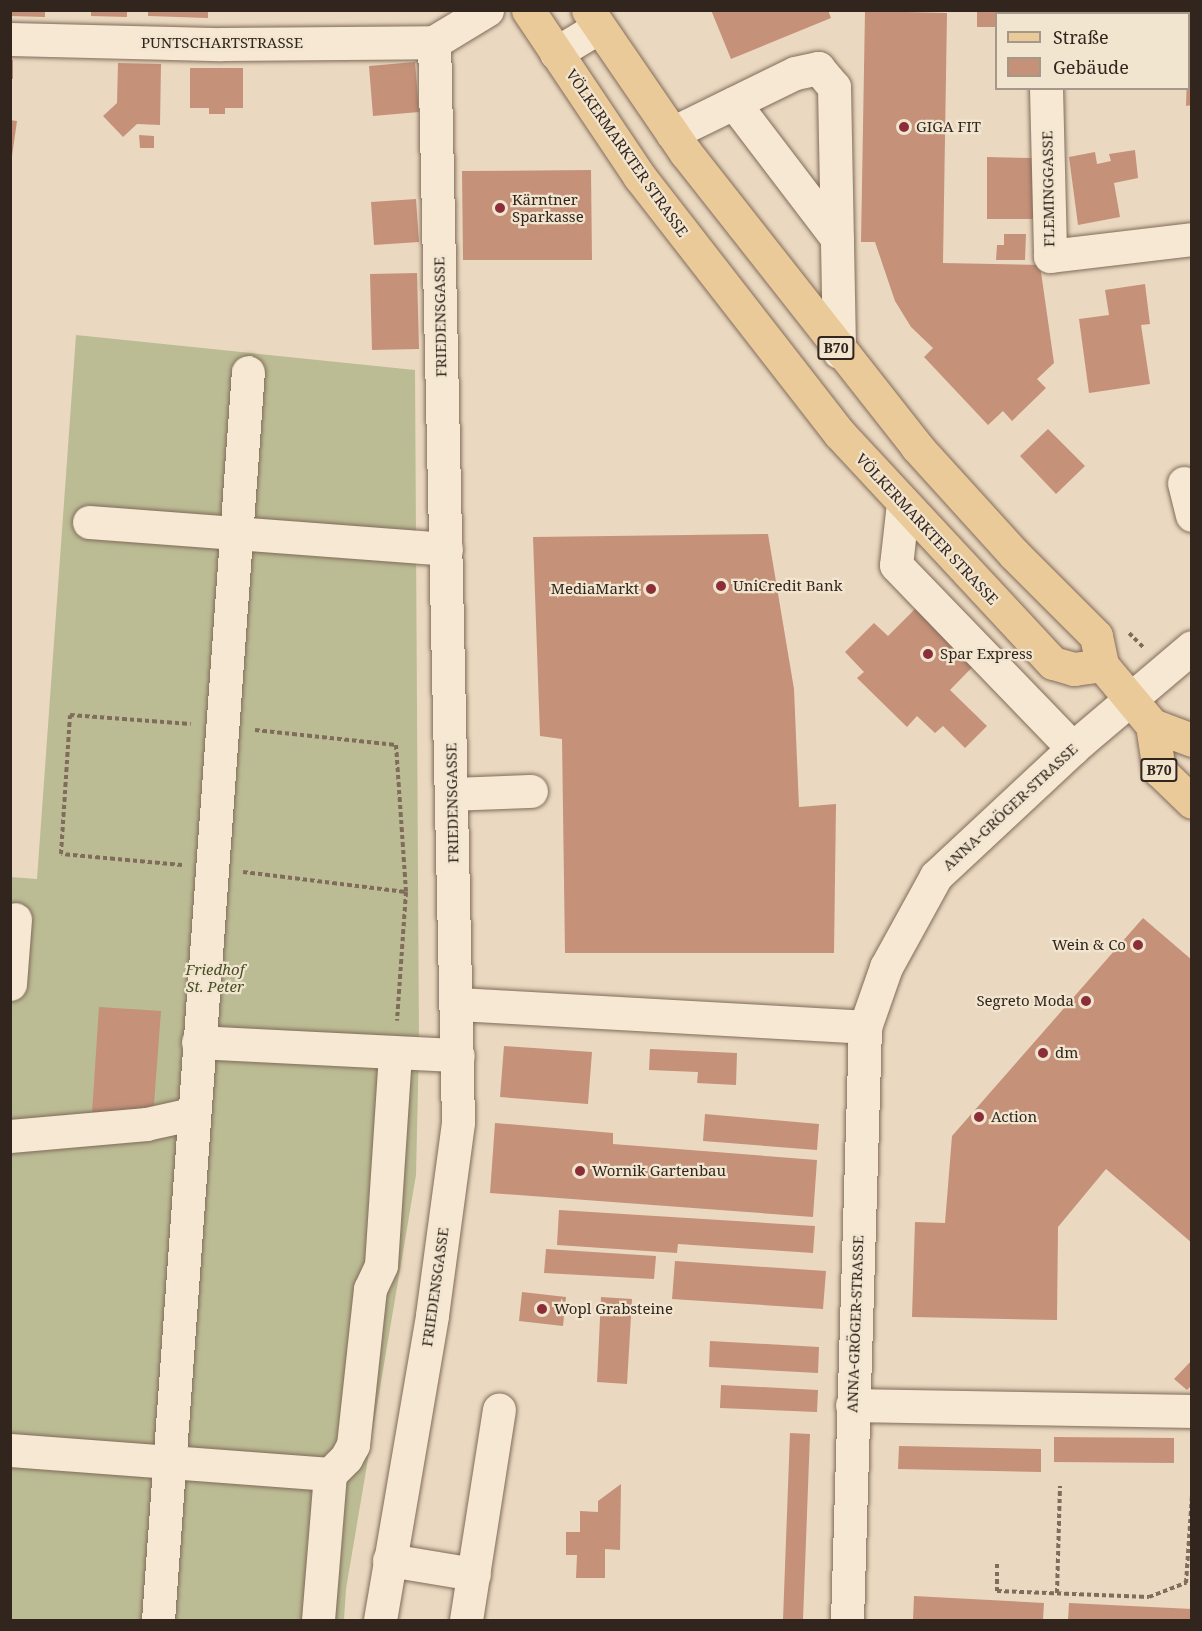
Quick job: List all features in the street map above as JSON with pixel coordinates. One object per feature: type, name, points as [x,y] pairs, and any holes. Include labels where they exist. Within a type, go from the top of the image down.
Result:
[{"type":"main road","name":"VÖLKERMARKTER STRASSE","points":[[526,13],[556,53],[639,176],[839,433],[1053,663],[1074,669],[1102,665]]},
{"type":"main road","name":"B70","points":[[593,19],[672,133],[813,320],[924,455],[1014,554],[1096,636],[1102,665],[1128,700],[1152,725],[1191,740]]},
{"type":"main road","points":[[774,351],[813,320]]},
{"type":"main road","name":"B70","points":[[1152,725],[1159,770],[1191,802]]},
{"type":"street","points":[[434,42],[487,10]]},
{"type":"street","points":[[556,53],[593,19]]},
{"type":"street","name":"PUNTSCHARTSTRASSE","points":[[10,39],[222,44],[434,42]]},
{"type":"street","name":"FRIEDENSGASSE","points":[[380,1620],[434,1304],[458,1122],[434,42]]},
{"type":"street","points":[[672,133],[795,72],[818,68],[834,87],[839,352]]},
{"type":"street","name":"FLEMINGGASSE","points":[[1046,90],[1050,256],[1191,239]]},
{"type":"street","points":[[734,103],[837,238]]},
{"type":"street","points":[[158,1620],[166,1462],[248,372]]},
{"type":"street","points":[[1184,483],[1191,515]]},
{"type":"street","points":[[903,503],[896,565],[1073,748]]},
{"type":"street","points":[[89,522],[446,549]]},
{"type":"street","name":"ANNA-GRÖGER-STRASSE","points":[[847,1620],[865,1027],[886,967],[936,876],[1073,748],[1191,647]]},
{"type":"street","points":[[452,794],[531,791]]},
{"type":"street","points":[[10,984],[15,919]]},
{"type":"street","points":[[457,1004],[865,1027]]},
{"type":"street","points":[[198,1042],[458,1055]]},
{"type":"street","points":[[318,1620],[330,1474],[346,1458],[353,1445],[370,1289],[381,1265],[395,1052]]},
{"type":"street","points":[[10,1136],[146,1124],[192,1113]]},
{"type":"street","points":[[852,1405],[1191,1411]]},
{"type":"street","points":[[466,1620],[499,1410]]},
{"type":"street","points":[[10,1450],[330,1474]]},
{"type":"street","points":[[389,1560],[474,1574]]},
{"type":"path","points":[[395,1052],[406,892],[396,745],[220,726],[70,715],[61,854],[211,868],[406,892]]},
{"type":"path","points":[[1057,1593],[1059,1486]]},
{"type":"path","points":[[997,1564],[997,1591],[1149,1597],[1186,1584],[1191,1494]]},
{"type":"green space","name":"Friedhof St. Peter","points":[[76,335],[415,370],[419,1044],[416,1175],[346,1589],[344,1620],[11,1620],[10,877],[37,879]]},
{"type":"building","points":[[10,10],[45,10],[45,17],[10,16]]},
{"type":"building","points":[[91,10],[127,10],[127,17],[91,16]]},
{"type":"building","points":[[148,10],[208,10],[208,18],[148,16]]},
{"type":"building","points":[[711,10],[828,10],[831,18],[731,59]]},
{"type":"building","points":[[977,10],[1036,10],[995,12],[995,27],[977,27]]},
{"type":"building","name":"GIGA FIT","points":[[865,11],[947,13],[943,263],[1040,265],[1054,363],[1037,379],[1046,388],[1012,421],[1003,411],[988,425],[924,357],[933,348],[911,327],[895,301],[875,242],[861,242]]},
{"type":"building","points":[[1190,44],[1192,44],[1192,105],[1186,106],[1187,90],[1190,90]]},
{"type":"building","points":[[10,60],[13,60],[13,79],[10,79]]},
{"type":"building","points":[[415,62],[419,112],[373,116],[369,66]]},
{"type":"building","points":[[118,63],[161,64],[160,125],[137,124],[123,137],[103,116],[117,103]]},
{"type":"building","points":[[190,68],[243,68],[243,108],[225,108],[225,114],[209,114],[209,108],[190,108]]},
{"type":"building","points":[[10,120],[17,121],[12,156],[10,156]]},
{"type":"building","points":[[139,135],[154,136],[154,148],[140,148]]},
{"type":"building","points":[[1135,150],[1138,178],[1114,183],[1120,217],[1078,225],[1069,157],[1095,152],[1097,164],[1111,161],[1109,154]]},
{"type":"building","points":[[987,157],[1033,158],[1033,219],[987,219]]},
{"type":"building","points":[[591,170],[592,260],[463,260],[462,171]]},
{"type":"building","points":[[416,199],[419,242],[374,245],[371,202]]},
{"type":"building","points":[[1004,234],[1026,234],[1025,260],[996,260],[997,245],[1004,245]]},
{"type":"building","points":[[417,273],[419,349],[372,350],[370,274]]},
{"type":"building","points":[[1145,284],[1150,324],[1141,325],[1150,384],[1089,393],[1079,319],[1109,315],[1105,290]]},
{"type":"building","points":[[1048,429],[1085,466],[1056,494],[1020,456]]},
{"type":"building","points":[[768,534],[794,689],[799,807],[836,804],[834,953],[565,953],[562,739],[540,736],[533,537]]},
{"type":"building","points":[[931,593],[989,650],[950,690],[987,726],[965,748],[943,726],[935,733],[917,716],[907,727],[857,678],[864,672],[845,652],[874,623],[888,636]]},
{"type":"building","points":[[1143,918],[1192,960],[1192,1243],[1106,1169],[1058,1227],[1057,1320],[912,1317],[915,1222],[945,1223],[952,1136]]},
{"type":"building","points":[[99,1007],[161,1011],[153,1117],[92,1113]]},
{"type":"building","points":[[504,1046],[592,1052],[588,1104],[500,1097]]},
{"type":"building","points":[[650,1049],[737,1053],[736,1085],[697,1083],[698,1072],[649,1070]]},
{"type":"building","points":[[705,1114],[819,1124],[817,1150],[703,1141]]},
{"type":"building","points":[[495,1123],[613,1133],[613,1144],[817,1160],[813,1217],[490,1193]]},
{"type":"building","points":[[559,1210],[815,1226],[813,1253],[678,1244],[677,1253],[557,1245]]},
{"type":"building","points":[[546,1249],[656,1256],[654,1279],[544,1273]]},
{"type":"building","points":[[675,1261],[826,1271],[823,1309],[672,1299]]},
{"type":"building","name":"Wopl Grabsteine","points":[[522,1292],[566,1297],[563,1326],[519,1321]]},
{"type":"building","points":[[601,1297],[632,1299],[627,1384],[597,1382]]},
{"type":"building","points":[[710,1341],[819,1347],[818,1373],[709,1367]]},
{"type":"building","points":[[1192,1360],[1192,1385],[1187,1390],[1174,1379]]},
{"type":"building","points":[[721,1385],[818,1390],[817,1412],[720,1408]]},
{"type":"building","points":[[790,1433],[810,1434],[803,1620],[783,1620]]},
{"type":"building","points":[[1054,1437],[1174,1438],[1174,1463],[1054,1462]]},
{"type":"building","points":[[899,1446],[1041,1449],[1041,1472],[898,1469]]},
{"type":"building","points":[[621,1484],[620,1550],[605,1549],[605,1578],[576,1578],[577,1555],[566,1555],[566,1532],[580,1532],[580,1511],[598,1512],[598,1501]]},
{"type":"building","points":[[914,1596],[1044,1603],[1043,1620],[913,1620]]},
{"type":"building","points":[[1069,1603],[1192,1609],[1192,1620],[1068,1620]]},
{"type":"place","name":"GIGA FIT","points":[[904,127]]},
{"type":"place","name":"Kärntner Sparkasse","points":[[500,208]]},
{"type":"place","name":"UniCredit Bank","points":[[721,586]]},
{"type":"place","name":"MediaMarkt","points":[[651,589]]},
{"type":"place","name":"Spar Express","points":[[928,654]]},
{"type":"place","name":"Wein & Co","points":[[1138,945]]},
{"type":"place","name":"Segreto Moda","points":[[1086,1001]]},
{"type":"place","name":"dm","points":[[1043,1053]]},
{"type":"place","name":"Action","points":[[979,1117]]},
{"type":"place","name":"Wornik Gartenbau","points":[[580,1171]]},
{"type":"place","name":"Wopl Grabsteine","points":[[542,1309]]}]
